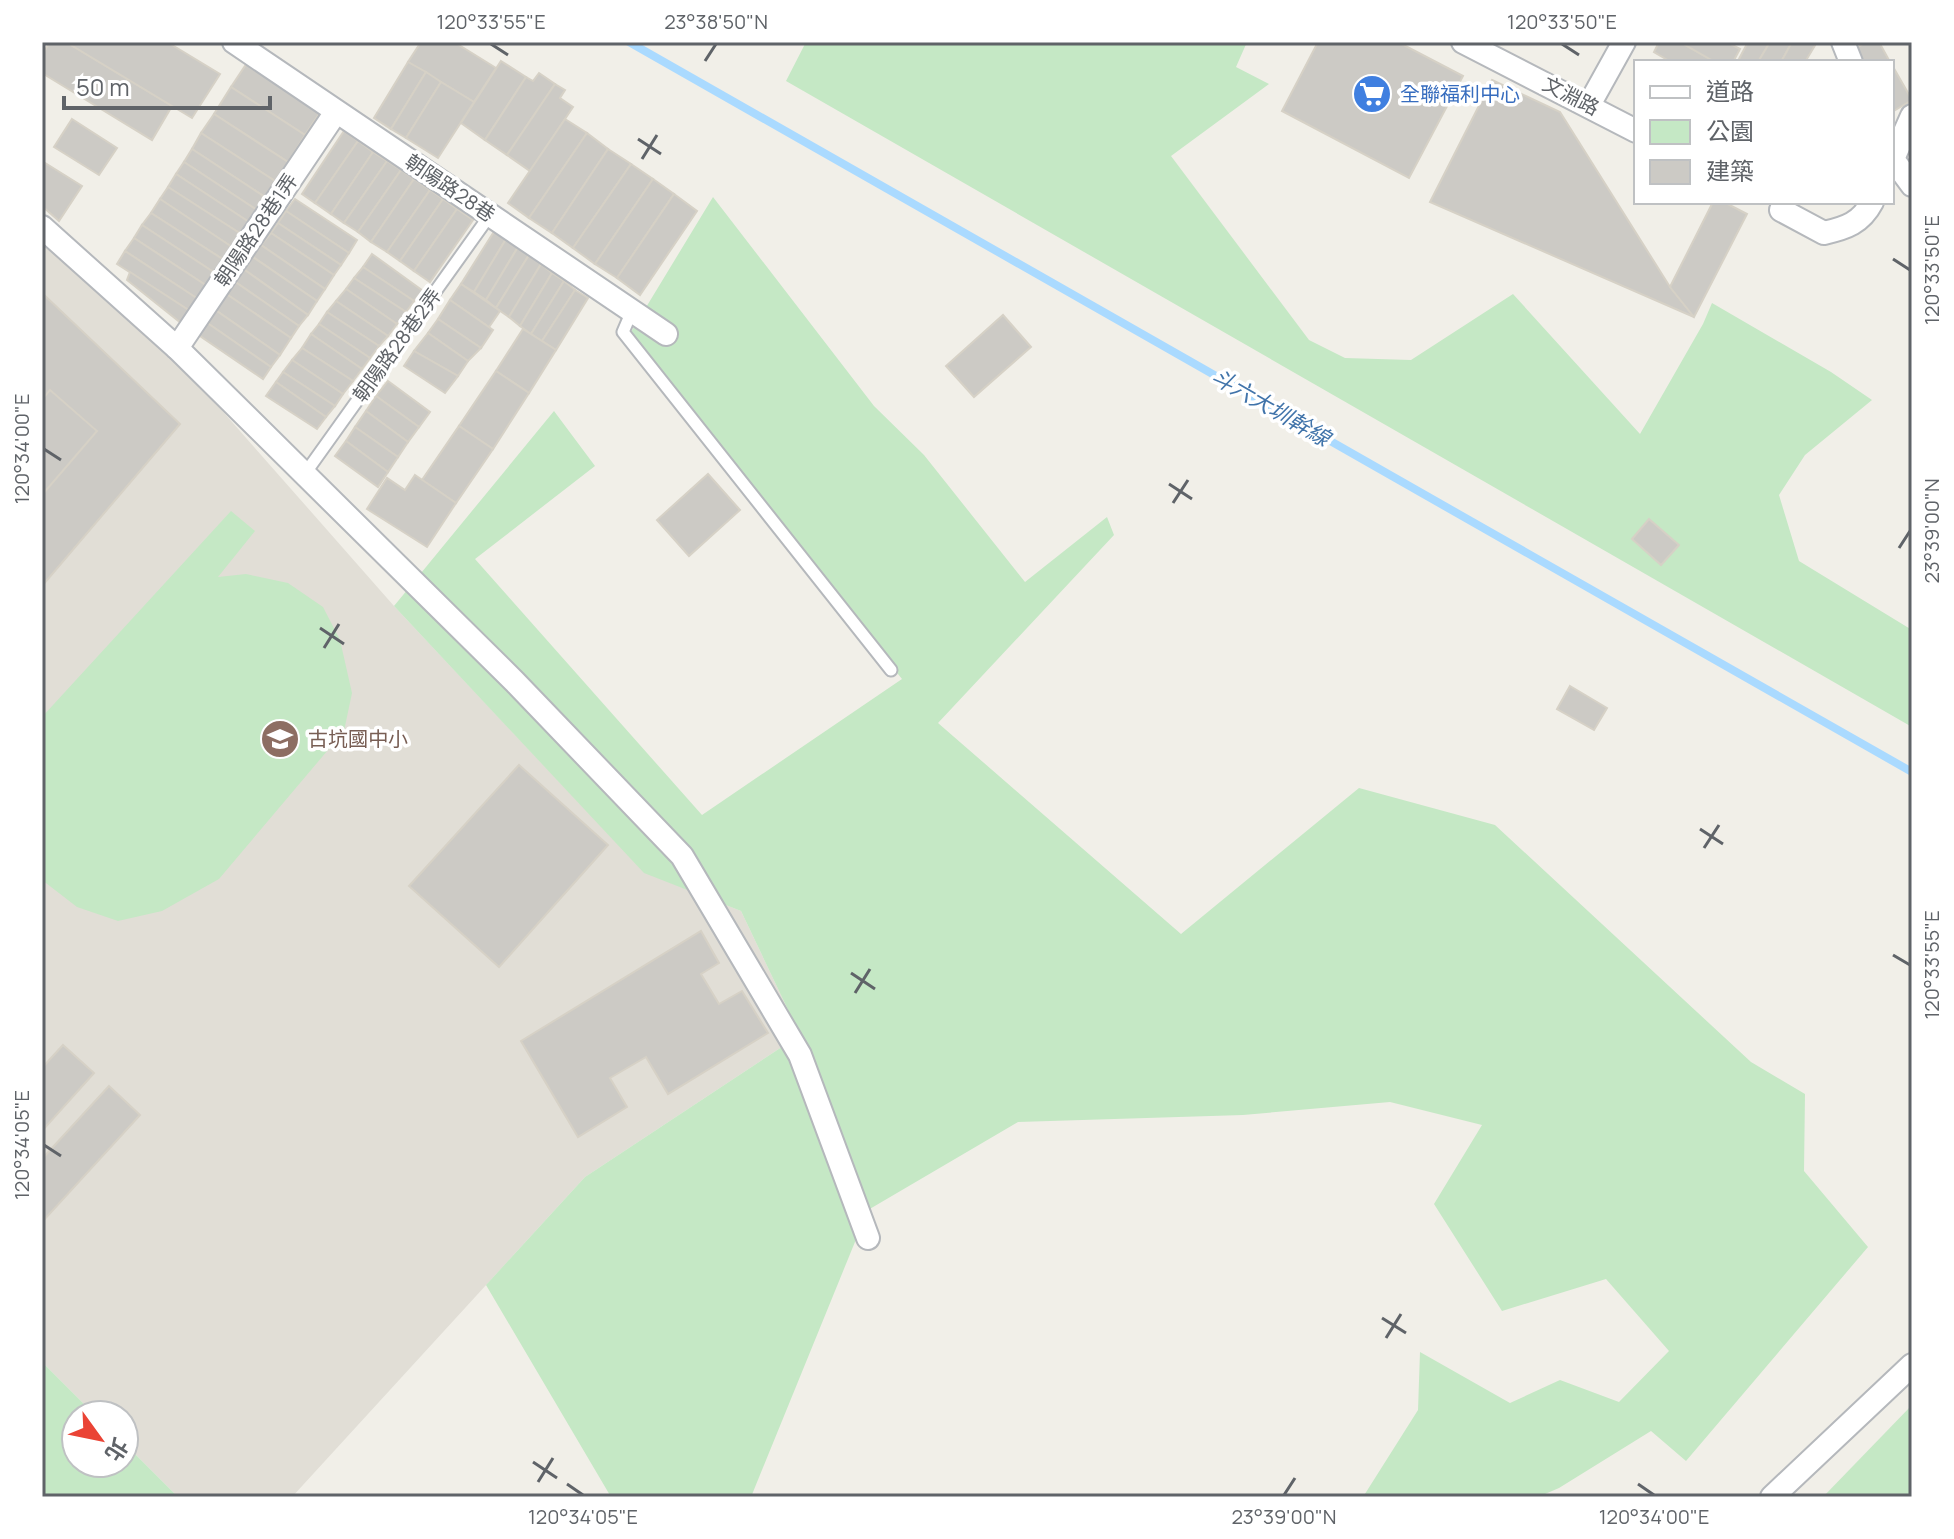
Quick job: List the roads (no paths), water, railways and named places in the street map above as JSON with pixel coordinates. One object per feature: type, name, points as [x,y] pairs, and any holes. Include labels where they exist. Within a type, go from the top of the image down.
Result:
[{"type":"street","name":"朝陽路28巷","points":[[234,42],[666,334]]},
{"type":"street","name":"文淵路","points":[[1463,42],[1634,130]]},
{"type":"street","points":[[1589,105],[1624,42]]},
{"type":"street","name":"朝陽路28巷1弄","points":[[177,348],[336,112]]},
{"type":"street","points":[[1894,155],[1912,116]]},
{"type":"street","points":[[1894,162],[1912,185]]},
{"type":"street","points":[[1781,210],[1824,233],[1849,227],[1866,214],[1871,204]]},
{"type":"street","points":[[42,227],[177,348],[515,682],[682,856],[800,1055],[868,1238]]},
{"type":"street","points":[[1772,1497],[1912,1365]]},
{"type":"lane","name":"朝陽路28巷2弄","points":[[304,475],[490,215]]},
{"type":"lane","points":[[632,311],[623,332],[891,670]]},
{"type":"waterway","name":"斗六大圳幹線","points":[[629,42],[1912,772]]},
{"type":"place","name":"全聯福利中心","points":[[1372,94]]},
{"type":"place","name":"古坑國中小","points":[[280,739]]}]
